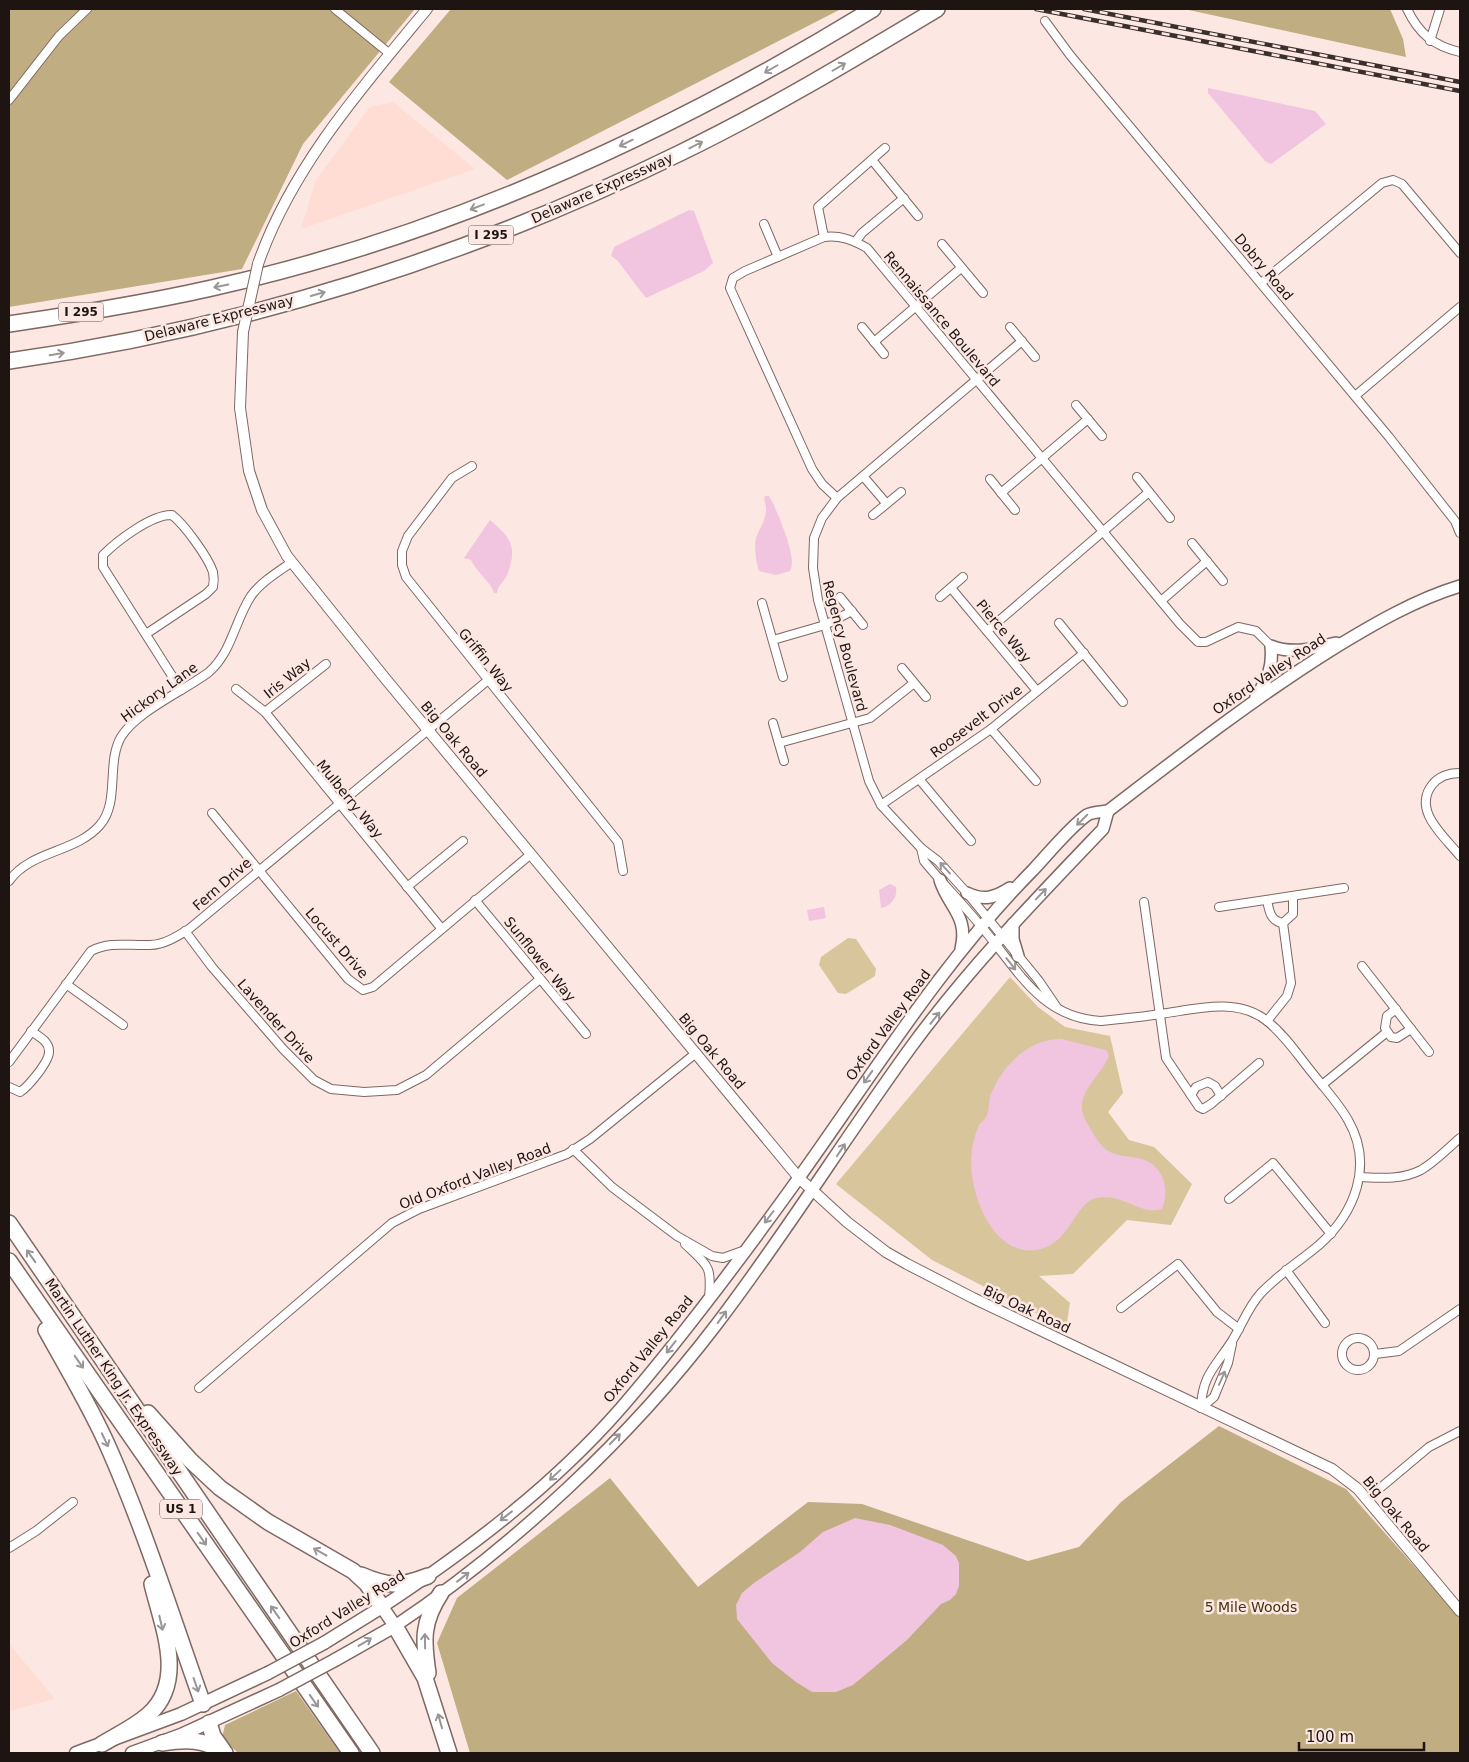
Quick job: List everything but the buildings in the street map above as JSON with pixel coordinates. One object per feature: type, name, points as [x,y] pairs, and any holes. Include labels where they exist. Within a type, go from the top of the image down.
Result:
[{"type":"highway","name":"I 295","points":[[9,324],[233,283],[284,270],[405,233],[515,192],[614,149],[711,101],[873,9]]},
{"type":"highway","name":"Delaware Expressway","points":[[9,361],[114,343],[294,300],[394,270],[500,232],[616,183],[726,130],[936,9]]},
{"type":"highway","name":"Martin Luther King Jr. Expressway","points":[[9,1223],[109,1368],[161,1448],[372,1753]]},
{"type":"highway","points":[[10,1263],[102,1433],[154,1564],[203,1704]]},
{"type":"highway","name":"Martin Luther King Jr. Expressway","points":[[10,1263],[350,1753]]},
{"type":"highway","points":[[109,1368],[177,1446],[220,1488],[268,1522],[353,1571],[391,1585],[407,1583],[428,1576]]},
{"type":"highway","points":[[102,1744],[149,1714],[165,1694],[170,1678],[169,1656],[138,1524]]},
{"type":"highway","points":[[353,1571],[367,1584],[382,1607]]},
{"type":"highway","points":[[430,1689],[424,1636],[431,1610],[441,1593]]},
{"type":"highway","points":[[395,1626],[414,1655],[430,1689],[449,1753]]},
{"type":"highway","points":[[209,1723],[216,1741],[225,1753]]},
{"type":"highway","points":[[162,1743],[182,1739],[201,1740],[225,1753]]},
{"type":"main road","name":"Oxford Valley Road","points":[[76,1753],[203,1704],[268,1673],[324,1643],[428,1576],[524,1502],[570,1461],[619,1409],[709,1298],[745,1250],[798,1178],[896,1037],[960,951],[1022,881],[1088,814],[1108,811],[1253,701],[1345,641],[1403,609],[1460,586]]},
{"type":"main road","points":[[1253,701],[1269,675],[1272,663],[1271,646],[1284,651],[1297,652],[1345,641]]},
{"type":"main road","points":[[132,1753],[162,1743],[209,1723],[279,1690],[395,1626],[441,1593],[536,1516],[652,1402],[716,1325],[814,1190],[912,1047],[1013,924],[1103,829],[1108,811]]},
{"type":"main road","points":[[940,880],[943,890],[962,919],[964,935],[960,951]]},
{"type":"main road","points":[[967,893],[977,898],[994,898],[1022,881]]},
{"type":"main road","points":[[1013,924],[1013,939],[1018,956]]},
{"type":"main road","points":[[382,1607],[395,1626]]},
{"type":"main road","points":[[203,1704],[209,1723]]},
{"type":"street","points":[[9,100],[59,36],[87,9]]},
{"type":"street","points":[[335,9],[390,54]]},
{"type":"street","name":"Big Oak Road","points":[[427,9],[390,54],[304,169],[273,223],[258,264],[243,332],[240,408],[249,471],[266,519],[292,562],[428,730],[798,1178],[814,1190],[847,1222],[886,1252],[907,1264],[973,1298],[1202,1408],[1317,1460],[1348,1480],[1367,1499],[1460,1611]]},
{"type":"street","points":[[1407,9],[1417,27],[1430,41],[1460,52]]},
{"type":"street","points":[[1430,41],[1440,9]]},
{"type":"street","name":"Dobry Road","points":[[1045,21],[1070,55],[1433,492],[1455,521],[1460,533]]},
{"type":"street","points":[[824,237],[818,207],[885,148]]},
{"type":"street","points":[[872,160],[918,216]]},
{"type":"street","points":[[1261,283],[1382,183],[1393,180],[1402,184],[1460,253]]},
{"type":"street","points":[[856,241],[904,198]]},
{"type":"street","points":[[764,224],[778,257]]},
{"type":"street","name":"Rennaissance Boulevard","points":[[837,498],[822,484],[812,469],[730,288],[733,278],[824,237],[834,236],[856,241],[867,248],[1160,601],[1198,642],[1206,642],[1238,627],[1256,631],[1271,646]]},
{"type":"street","points":[[942,244],[983,293]]},
{"type":"street","points":[[874,342],[961,268]]},
{"type":"street","points":[[1355,396],[1460,307]]},
{"type":"street","points":[[862,327],[884,354]]},
{"type":"street","points":[[1010,327],[1036,357]]},
{"type":"street","name":"Regency Boulevard","points":[[985,922],[967,893],[938,861],[922,848],[881,806],[869,781],[818,600],[813,568],[814,538],[822,518],[837,498],[1022,342]]},
{"type":"street","points":[[1076,405],[1102,436]]},
{"type":"street","points":[[1001,493],[1088,419]]},
{"type":"street","name":"Griffin Way","points":[[472,466],[452,478],[408,536],[402,551],[402,565],[406,578],[618,842],[623,871]]},
{"type":"street","points":[[863,476],[886,503]]},
{"type":"street","points":[[1137,477],[1170,518]]},
{"type":"street","points":[[990,479],[1016,510]]},
{"type":"street","points":[[873,515],[901,492]]},
{"type":"street","points":[[986,631],[1149,492]]},
{"type":"street","points":[[146,634],[206,594],[213,587],[213,571],[181,523],[172,515],[157,517],[113,546],[103,555],[103,567],[181,690]]},
{"type":"street","points":[[1192,543],[1223,580]]},
{"type":"street","points":[[1160,601],[1207,561]]},
{"type":"street","name":"Hickory Lane","points":[[10,876],[23,866],[80,842],[92,834],[103,822],[109,806],[116,752],[126,729],[210,671],[226,651],[251,597],[262,585],[292,562]]},
{"type":"street","points":[[940,597],[963,577]]},
{"type":"street","name":"Pierce Way","points":[[951,588],[1036,691]]},
{"type":"street","points":[[840,597],[863,625]]},
{"type":"street","points":[[762,602],[783,677]]},
{"type":"street","points":[[773,640],[825,625],[852,611]]},
{"type":"street","points":[[1059,623],[1123,702]]},
{"type":"street","name":"Roosevelt Drive","points":[[881,806],[991,729],[1084,653]]},
{"type":"street","name":"Iris Way","points":[[265,712],[326,664]]},
{"type":"street","points":[[902,668],[926,697]]},
{"type":"street","name":"Fern Drive","points":[[9,1062],[92,951],[104,944],[152,945],[174,939],[185,932],[487,681]]},
{"type":"street","points":[[779,743],[870,718],[914,683]]},
{"type":"street","name":"Mulberry Way","points":[[236,689],[265,712],[338,804],[441,928]]},
{"type":"street","points":[[773,723],[784,761]]},
{"type":"street","points":[[991,729],[1036,781]]},
{"type":"street","points":[[1460,773],[1438,779],[1430,788],[1426,801],[1432,822],[1460,856]]},
{"type":"street","points":[[919,779],[971,841]]},
{"type":"street","name":"Locust Drive","points":[[212,813],[348,978],[363,990],[373,987],[531,854]]},
{"type":"street","points":[[408,887],[463,841]]},
{"type":"street","name":"Regency Boulevard","points":[[922,848],[924,861],[940,880],[985,922]]},
{"type":"street","points":[[1219,908],[1344,888]]},
{"type":"street","points":[[1282,923],[1293,914],[1293,896]]},
{"type":"street","name":"Sunflower Way","points":[[475,900],[586,1034]]},
{"type":"street","points":[[1267,900],[1271,915],[1275,920],[1282,923]]},
{"type":"street","points":[[1144,902],[1166,1058],[1191,1095],[1203,1109],[1259,1064]]},
{"type":"street","points":[[985,922],[999,940],[1031,990],[1039,998],[1079,1018],[1090,1021],[1222,1007],[1243,1009],[1267,1021],[1283,1037],[1322,1085],[1340,1108],[1352,1129],[1359,1152],[1360,1176],[1355,1196],[1346,1215],[1331,1234],[1286,1270],[1252,1303],[1232,1342],[1216,1361],[1202,1390],[1202,1408]]},
{"type":"street","points":[[1267,1021],[1287,996],[1291,983],[1282,923]]},
{"type":"street","name":"Lavender Drive","points":[[185,932],[212,967],[282,1049],[314,1080],[331,1089],[364,1092],[397,1090],[426,1075],[540,979]]},
{"type":"street","points":[[999,940],[1018,956],[1056,1006]]},
{"type":"street","points":[[1362,966],[1429,1052]]},
{"type":"street","points":[[66,984],[124,1025]]},
{"type":"street","points":[[1396,1009],[1386,1021],[1384,1028],[1391,1037],[1397,1038],[1411,1029]]},
{"type":"street","points":[[9,1087],[20,1092],[28,1087],[48,1058],[50,1051],[46,1042],[31,1031]]},
{"type":"street","points":[[1322,1085],[1387,1032]]},
{"type":"street","name":"Old Oxford Valley Road","points":[[199,1388],[392,1223],[419,1209],[566,1155],[590,1140],[696,1053]]},
{"type":"street","points":[[1191,1095],[1196,1087],[1208,1082],[1215,1086],[1221,1096]]},
{"type":"street","points":[[1360,1176],[1384,1178],[1421,1170],[1460,1138]]},
{"type":"street","points":[[573,1149],[612,1187],[677,1236],[712,1256],[723,1258],[745,1250]]},
{"type":"street","points":[[1228,1199],[1273,1163],[1331,1234]]},
{"type":"street","points":[[677,1236],[708,1268],[711,1277],[709,1298]]},
{"type":"street","points":[[1121,1308],[1178,1264],[1217,1312],[1239,1329]]},
{"type":"street","points":[[1286,1270],[1325,1324]]},
{"type":"street","points":[[1375,1354],[1390,1354],[1399,1351],[1440,1326],[1460,1309]]},
{"type":"street","points":[[1361,1338],[1369,1344],[1375,1354],[1366,1366],[1354,1369],[1346,1365],[1342,1354],[1345,1344],[1361,1338]]},
{"type":"street","points":[[1202,1408],[1214,1397],[1228,1363],[1232,1342]]},
{"type":"street","points":[[1367,1499],[1429,1447],[1460,1431]]},
{"type":"street","points":[[9,1548],[36,1531],[73,1502]]},
{"type":"shaded area","points":[[1208,88],[1315,111],[1326,124],[1271,164],[1265,161],[1208,93]]},
{"type":"shaded area","points":[[393,102],[475,169],[301,229],[316,180],[370,107]]},
{"type":"shaded area","points":[[689,210],[694,211],[713,263],[704,271],[646,298],[617,260],[611,256],[614,247]]},
{"type":"shaded area","points":[[765,496],[769,496],[773,503],[787,538],[792,557],[790,571],[776,575],[759,571],[756,559],[755,542],[765,515]]},
{"type":"shaded area","points":[[490,520],[509,540],[512,551],[507,576],[497,593],[494,593],[491,586],[471,560],[464,558]]},
{"type":"shaded area","points":[[890,884],[896,887],[895,898],[888,905],[881,908],[879,890]]},
{"type":"shaded area","points":[[824,907],[826,918],[809,921],[807,910]]},
{"type":"shaded area","points":[[848,938],[856,939],[876,969],[875,976],[846,994],[838,993],[819,965],[821,957]]},
{"type":"shaded area","points":[[1010,977],[1038,1007],[1065,1027],[1110,1036],[1123,1093],[1108,1112],[1129,1140],[1154,1147],[1192,1184],[1171,1225],[1127,1220],[1073,1274],[1039,1276],[1070,1303],[1067,1322],[1063,1327],[932,1260],[836,1184]]},
{"type":"shaded area","points":[[1061,1039],[1106,1050],[1109,1055],[1083,1098],[1083,1115],[1097,1139],[1108,1151],[1142,1159],[1156,1167],[1165,1187],[1164,1202],[1162,1209],[1146,1210],[1124,1201],[1107,1197],[1097,1198],[1089,1201],[1083,1207],[1057,1241],[1047,1247],[1036,1250],[1021,1249],[1008,1244],[997,1234],[987,1221],[980,1206],[972,1176],[971,1158],[973,1144],[979,1125],[987,1114],[991,1094],[1002,1073],[1018,1056],[1028,1049],[1049,1040]]},
{"type":"shaded area","points":[[855,1518],[890,1525],[943,1545],[956,1556],[959,1563],[959,1586],[956,1594],[950,1600],[941,1604],[907,1640],[853,1685],[836,1692],[812,1692],[772,1663],[737,1619],[736,1605],[742,1593],[800,1552],[823,1532]]},
{"type":"shaded area","points":[[9,1644],[55,1699],[9,1711]]},
{"type":"green space","points":[[9,9],[415,9],[303,144],[242,269],[9,307]]},
{"type":"green space","points":[[451,9],[841,9],[507,180],[389,82]]},
{"type":"green space","points":[[1184,9],[1390,9],[1403,39],[1406,57]]},
{"type":"green space","name":"5 Mile Woods","points":[[1219,1426],[1346,1489],[1460,1618],[1460,1753],[470,1753],[437,1643],[457,1598],[610,1478],[698,1587],[808,1502],[862,1504],[1028,1561],[1079,1547],[1121,1502]]},
{"type":"green space","points":[[296,1691],[340,1753],[238,1753],[222,1738],[225,1725]]},
{"type":"railway","points":[[1036,9],[1460,91]]},
{"type":"railway","points":[[1084,9],[1460,82]]}]
